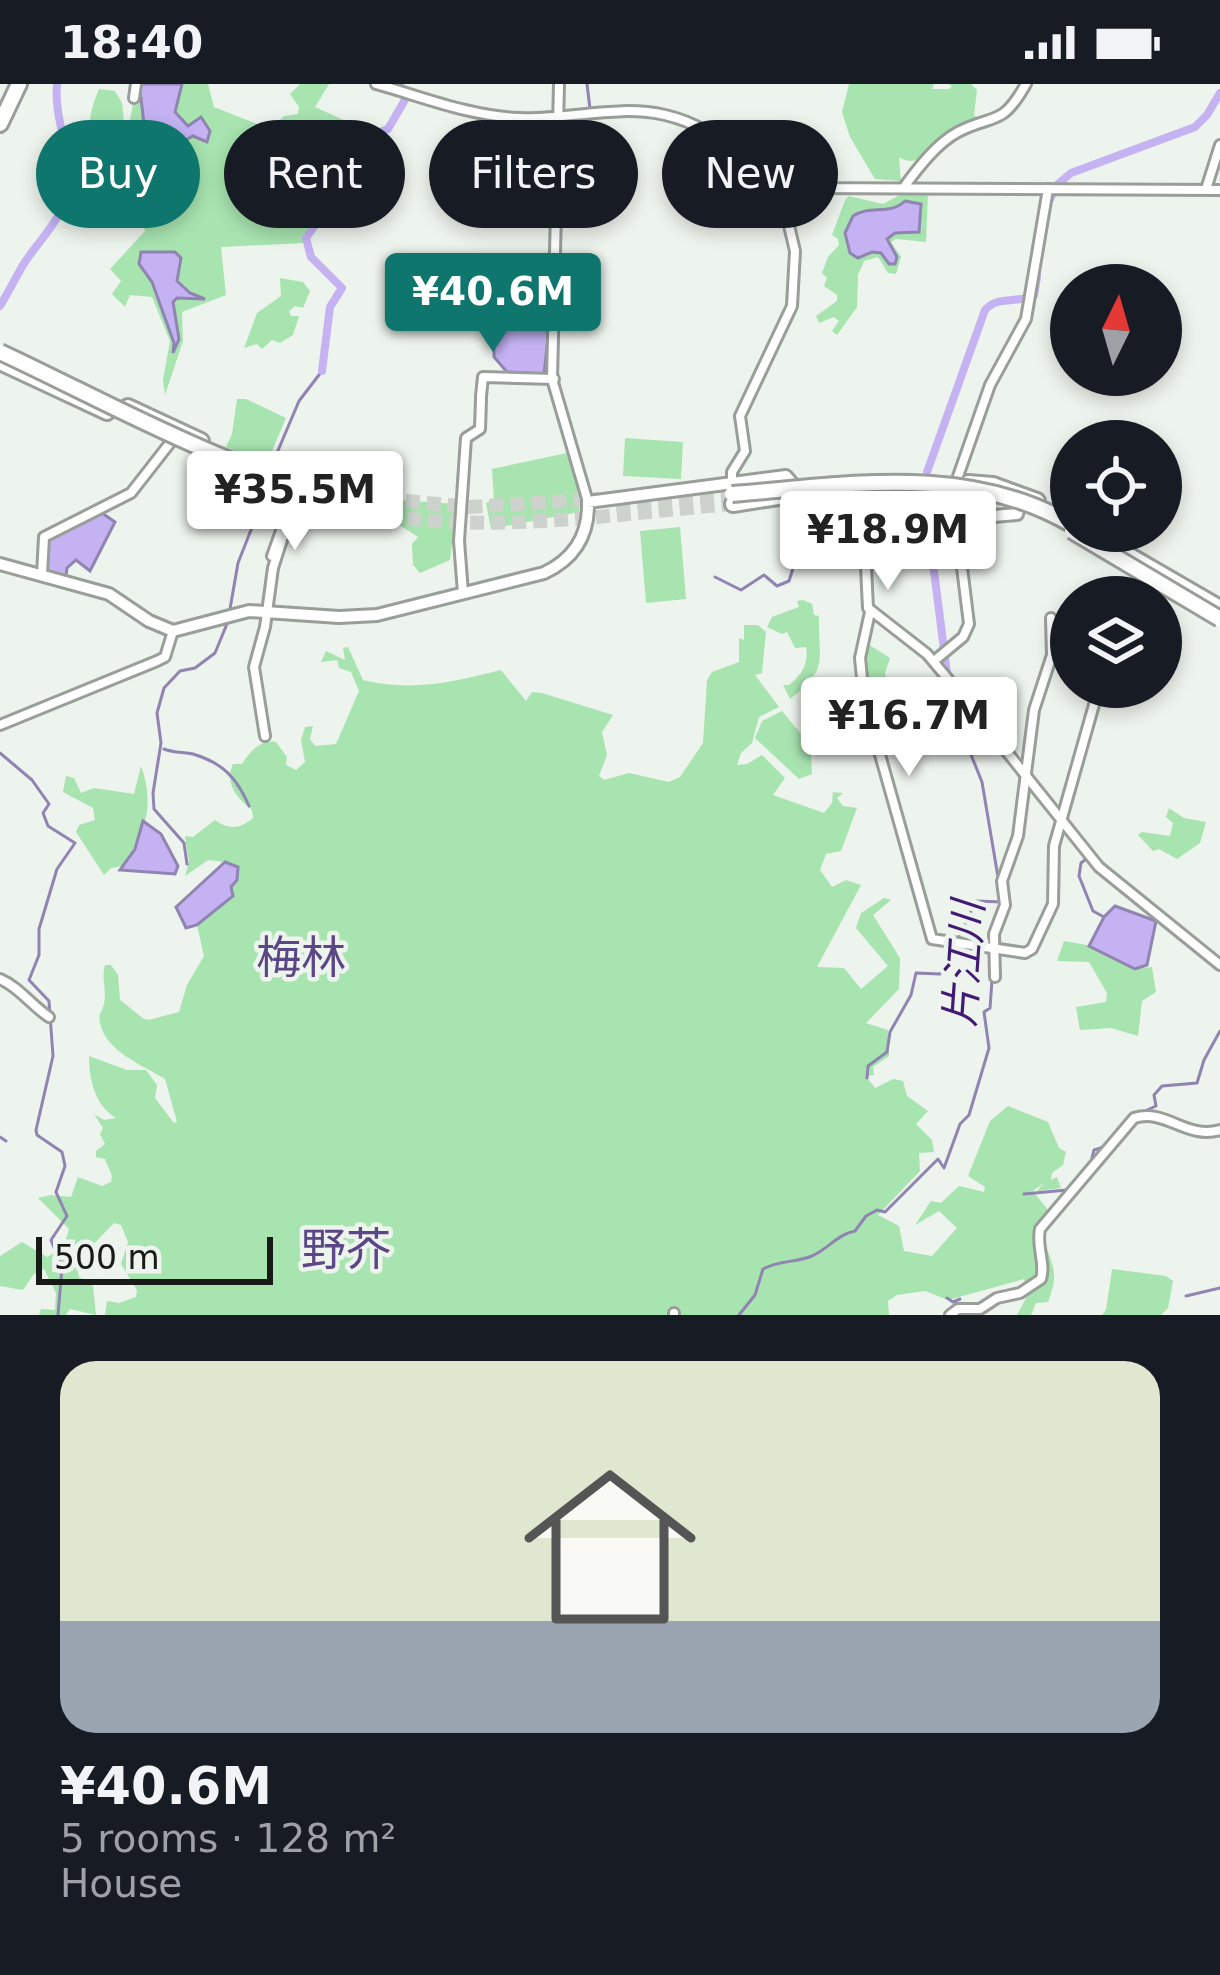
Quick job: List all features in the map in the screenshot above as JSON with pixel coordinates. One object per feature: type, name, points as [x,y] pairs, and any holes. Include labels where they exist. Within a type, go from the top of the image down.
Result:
[{"type":"highway","points":[[0,124],[19,84]]},
{"type":"highway","points":[[5,357],[206,454],[292,489],[371,505],[297,487]]},
{"type":"highway","points":[[5,357],[327,497]]},
{"type":"highway","points":[[734,494],[951,483],[1004,494],[1050,516]]},
{"type":"highway","points":[[734,494],[993,485],[1029,498],[1025,505],[1050,517]]},
{"type":"highway","points":[[1114,552],[1220,616]]},
{"type":"highway","points":[[1114,552],[1220,616]]},
{"type":"highway","points":[[1114,552],[1220,616]]},
{"type":"main road","points":[[794,491],[805,512],[831,523],[864,527],[1017,514],[1025,505]]},
{"type":"main road","points":[[0,564],[109,595],[172,631],[230,615],[267,611],[359,620],[544,573],[562,563],[584,533],[590,502],[734,494]]},
{"type":"street","points":[[134,98],[136,84]]},
{"type":"street","points":[[376,84],[477,113],[560,119],[631,111],[683,120]]},
{"type":"street","points":[[561,84],[554,380],[590,502]]},
{"type":"street","points":[[904,188],[955,134],[1009,111],[1026,84]]},
{"type":"street","points":[[1206,189],[1220,145]]},
{"type":"street","points":[[838,187],[1220,190]]},
{"type":"street","points":[[934,661],[963,638],[969,624],[956,519],[961,486],[990,385],[1024,325],[1052,189]]},
{"type":"street","points":[[734,494],[732,472],[745,446],[740,416],[792,306],[795,251],[790,228]]},
{"type":"street","points":[[464,595],[459,542],[466,438],[480,429],[483,377],[554,380]]},
{"type":"street","points":[[43,575],[44,537],[131,494],[170,443]]},
{"type":"street","points":[[862,486],[870,612],[860,658],[864,698],[932,939],[1024,952],[1032,949],[1055,896],[1054,846],[1093,708]]},
{"type":"street","points":[[265,736],[254,667],[273,568],[297,487]]},
{"type":"street","points":[[1145,576],[1147,572]]},
{"type":"street","points":[[870,612],[934,661],[948,679]]},
{"type":"street","points":[[0,725],[158,661],[165,657],[172,631]]},
{"type":"street","points":[[995,977],[993,947],[1004,905],[1002,880],[1018,836],[1034,710],[1050,654]]},
{"type":"street","points":[[967,702],[1119,886],[1220,965]]},
{"type":"street","points":[[0,979],[15,986],[49,1017]]},
{"type":"street","points":[[950,1315],[980,1309],[1041,1279],[1040,1228],[1134,1118],[1156,1114],[1197,1133],[1220,1130]]},
{"type":"green space","points":[[137,84],[208,84],[214,107],[247,120],[224,120],[224,228],[311,228],[303,243],[221,247],[226,295],[182,312],[183,341],[165,395],[170,341],[152,297],[130,295],[125,307],[112,294],[121,281],[110,269],[144,228],[200,228],[200,120],[130,120]]},
{"type":"green space","points":[[300,84],[329,84],[315,107],[343,120],[280,120],[298,114],[290,94]]},
{"type":"green space","points":[[849,84],[934,84],[932,89],[949,89],[948,84],[971,84],[977,90],[974,115],[982,122],[930,156],[909,161],[899,157],[901,181],[875,179],[850,137],[842,112]]},
{"type":"green space","points":[[99,89],[115,91],[124,120],[90,120]]},
{"type":"green space","points":[[907,191],[928,192],[926,242],[891,242],[901,257],[896,274],[888,273],[878,257],[864,261],[858,275],[857,307],[837,335],[832,331],[839,321],[834,317],[819,323],[816,316],[837,301],[837,295],[824,286],[827,278],[822,273],[839,245],[832,235],[849,196],[883,204]]},
{"type":"green space","points":[[280,278],[303,282],[310,291],[303,308],[295,306],[289,311],[299,316],[293,335],[280,343],[272,340],[262,349],[257,344],[244,348],[257,313],[281,296]]},
{"type":"green space","points":[[237,399],[286,418],[266,465],[226,447]]},
{"type":"green space","points":[[625,438],[683,442],[681,479],[623,476]]},
{"type":"green space","points":[[567,453],[579,490],[579,512],[491,529],[486,503],[494,500],[492,469]]},
{"type":"green space","points":[[380,499],[457,504],[450,560],[420,573],[413,565],[412,544],[418,537],[401,526],[389,525],[381,514]]},
{"type":"green space","points":[[680,527],[686,599],[646,603],[640,531]]},
{"type":"green space","points":[[803,600],[819,616],[819,663],[811,679],[790,699],[783,685],[801,673],[806,647],[795,648],[787,632],[767,627],[772,617],[799,607],[797,601]]},
{"type":"green space","points":[[744,625],[758,625],[766,632],[762,673],[755,675],[779,707],[759,717],[752,743],[737,765],[762,755],[785,778],[773,795],[824,813],[833,792],[843,793],[837,798],[843,806],[857,808],[841,851],[826,854],[820,870],[832,887],[846,880],[861,885],[817,967],[844,968],[861,989],[888,966],[856,928],[861,913],[884,898],[891,900],[873,915],[900,958],[899,989],[866,1023],[888,1030],[889,1056],[873,1067],[874,1075],[866,1076],[875,1088],[893,1079],[903,1081],[907,1096],[928,1111],[916,1124],[932,1140],[934,1152],[919,1153],[920,1171],[878,1215],[899,1226],[904,1251],[932,1256],[957,1228],[939,1211],[915,1225],[931,1201],[941,1203],[959,1186],[984,1192],[985,1187],[968,1176],[990,1121],[1008,1106],[1048,1122],[1059,1148],[1066,1152],[1051,1180],[1057,1177],[1061,1188],[1037,1191],[1044,1183],[1033,1191],[1055,1219],[1045,1239],[1054,1273],[1048,1302],[1036,1303],[1031,1315],[1017,1315],[1027,1296],[1024,1279],[948,1300],[925,1291],[897,1295],[888,1301],[889,1315],[105,1315],[107,1301],[119,1303],[136,1297],[137,1290],[121,1264],[128,1242],[121,1225],[114,1223],[76,1262],[79,1277],[93,1286],[96,1315],[70,1309],[66,1315],[39,1315],[41,1309],[55,1310],[56,1293],[44,1269],[23,1290],[0,1286],[0,1256],[22,1242],[47,1257],[64,1247],[69,1229],[38,1198],[71,1197],[78,1177],[102,1186],[111,1182],[105,1159],[96,1157],[105,1144],[100,1134],[103,1128],[94,1114],[104,1120],[116,1118],[95,1091],[89,1056],[127,1070],[146,1070],[157,1085],[155,1098],[177,1122],[165,1079],[126,1057],[104,1033],[100,1016],[105,965],[111,965],[118,975],[120,1000],[143,1018],[179,1012],[187,985],[204,956],[197,925],[215,912],[225,862],[208,860],[185,876],[189,862],[185,836],[193,837],[215,820],[234,827],[253,818],[230,778],[233,764],[242,764],[260,744],[276,742],[287,757],[286,765],[296,770],[305,762],[301,740],[305,727],[313,726],[310,739],[315,746],[336,744],[359,691],[351,672],[339,668],[337,660],[321,662],[326,651],[345,660],[343,648],[348,647],[363,680],[381,684],[432,684],[501,670],[526,701],[532,692],[542,693],[613,715],[602,732],[607,755],[599,776],[604,780],[629,773],[669,782],[680,777],[703,743],[707,680],[712,672],[739,662]]},
{"type":"green space","points":[[866,643],[890,658],[885,673],[901,733],[878,738],[867,701]]},
{"type":"green space","points":[[782,711],[807,741],[821,738],[825,751],[811,755],[812,774],[799,779],[755,738],[762,721]]},
{"type":"green space","points":[[141,766],[147,793],[142,830],[122,866],[104,875],[76,832],[79,825],[95,820],[93,808],[63,792],[66,776],[74,778],[81,793],[94,788],[134,794]]},
{"type":"green space","points":[[1169,808],[1184,818],[1206,822],[1200,843],[1177,859],[1159,849],[1153,851],[1138,835],[1170,836]]},
{"type":"green space","points":[[1064,941],[1087,945],[1135,969],[1152,967],[1156,992],[1142,1001],[1138,1036],[1111,1028],[1080,1030],[1076,1007],[1106,1002],[1107,993],[1089,962],[1057,961]]},
{"type":"green space","points":[[1112,1269],[1166,1276],[1173,1281],[1168,1308],[1161,1315],[1102,1315]]},
{"type":"shaded area","points":[[139,84],[182,84],[175,112],[182,120],[143,120]]},
{"type":"shaded area","points":[[201,117],[210,131],[207,142],[200,139],[197,120]]},
{"type":"shaded area","points":[[905,201],[921,204],[919,232],[895,233],[887,239],[897,257],[895,264],[889,264],[881,253],[858,258],[850,253],[845,233],[853,216]]},
{"type":"shaded area","points":[[141,252],[175,252],[181,258],[177,281],[205,299],[177,298],[173,302],[179,339],[173,353],[174,343],[152,282],[139,264]]},
{"type":"shaded area","points":[[510,305],[550,321],[544,374],[507,372],[494,357],[494,343]]},
{"type":"shaded area","points":[[102,513],[115,522],[90,571],[76,560],[66,576],[44,573],[46,541]]},
{"type":"shaded area","points":[[143,821],[161,834],[178,866],[175,874],[120,870],[135,849]]},
{"type":"shaded area","points":[[225,862],[238,867],[233,896],[197,925],[186,928],[176,907]]},
{"type":"shaded area","points":[[1115,906],[1156,921],[1147,965],[1135,969],[1089,946]]},
{"type":"waterway","points":[[0,306],[59,213],[68,190],[57,84]]},
{"type":"waterway","points":[[587,84],[590,109]]},
{"type":"waterway","name":"片江川","points":[[1048,203],[1058,184],[1071,173],[1195,127],[1220,93]]},
{"type":"waterway","points":[[393,120],[406,98]]},
{"type":"waterway","points":[[313,228],[306,238],[311,257],[342,288],[330,307],[322,371]]},
{"type":"waterway","name":"片江川","points":[[927,472],[985,310],[1034,295],[1037,277]]},
{"type":"waterway","points":[[271,467],[299,401],[322,371]]},
{"type":"waterway","points":[[230,609],[238,563],[267,489]]},
{"type":"waterway","name":"片江川","points":[[924,492],[951,705]]},
{"type":"waterway","points":[[715,577],[741,590],[764,575],[777,586],[789,581],[801,558],[829,565],[850,559],[861,548]]},
{"type":"waterway","points":[[187,864],[184,843],[154,809],[161,743],[157,713],[164,688],[180,671],[195,668],[215,653],[229,619]]},
{"type":"waterway","name":"片江川","points":[[951,705],[982,782],[999,883]]},
{"type":"waterway","points":[[164,749],[193,754],[221,767],[249,806]]},
{"type":"waterway","points":[[0,753],[32,780],[49,804],[43,813],[48,826],[75,843],[57,869],[29,980],[49,1001],[53,1056],[36,1130],[62,1152],[65,1166],[56,1192],[67,1216],[51,1240],[62,1267],[58,1315]]},
{"type":"waterway","points":[[1086,859],[1079,876],[1093,911],[1104,917]]},
{"type":"waterway","points":[[958,939],[976,901],[1002,902]]},
{"type":"waterway","points":[[867,1078],[868,1066],[887,1052],[890,1032],[911,995],[916,973],[940,974],[954,948]]},
{"type":"waterway","name":"片江川","points":[[739,1315],[755,1295],[763,1269],[818,1253],[855,1231],[866,1216],[877,1210],[885,1212],[938,1159],[944,1168],[960,1124],[969,1115],[989,1048],[984,1012],[990,1008],[992,980]]},
{"type":"waterway","points":[[1138,1114],[1156,1106],[1154,1095],[1162,1086],[1197,1083],[1220,1031]]},
{"type":"waterway","points":[[0,1137],[6,1141]]},
{"type":"waterway","points":[[1090,1166],[1094,1150],[1107,1146]]},
{"type":"waterway","points":[[1024,1194],[1067,1190]]},
{"type":"waterway","points":[[1186,1296],[1220,1288]]},
{"type":"waterway","points":[[947,1298],[960,1299]]},
{"type":"tunnel","points":[[616,503],[732,494]]},
{"type":"tunnel","points":[[364,497],[469,507],[599,499]]},
{"type":"tunnel","points":[[325,502],[375,514],[476,523],[733,504]]},
{"type":"district","name":"梅林","points":[[301,957]]},
{"type":"district","name":"野芥","points":[[346,1249]]}]
